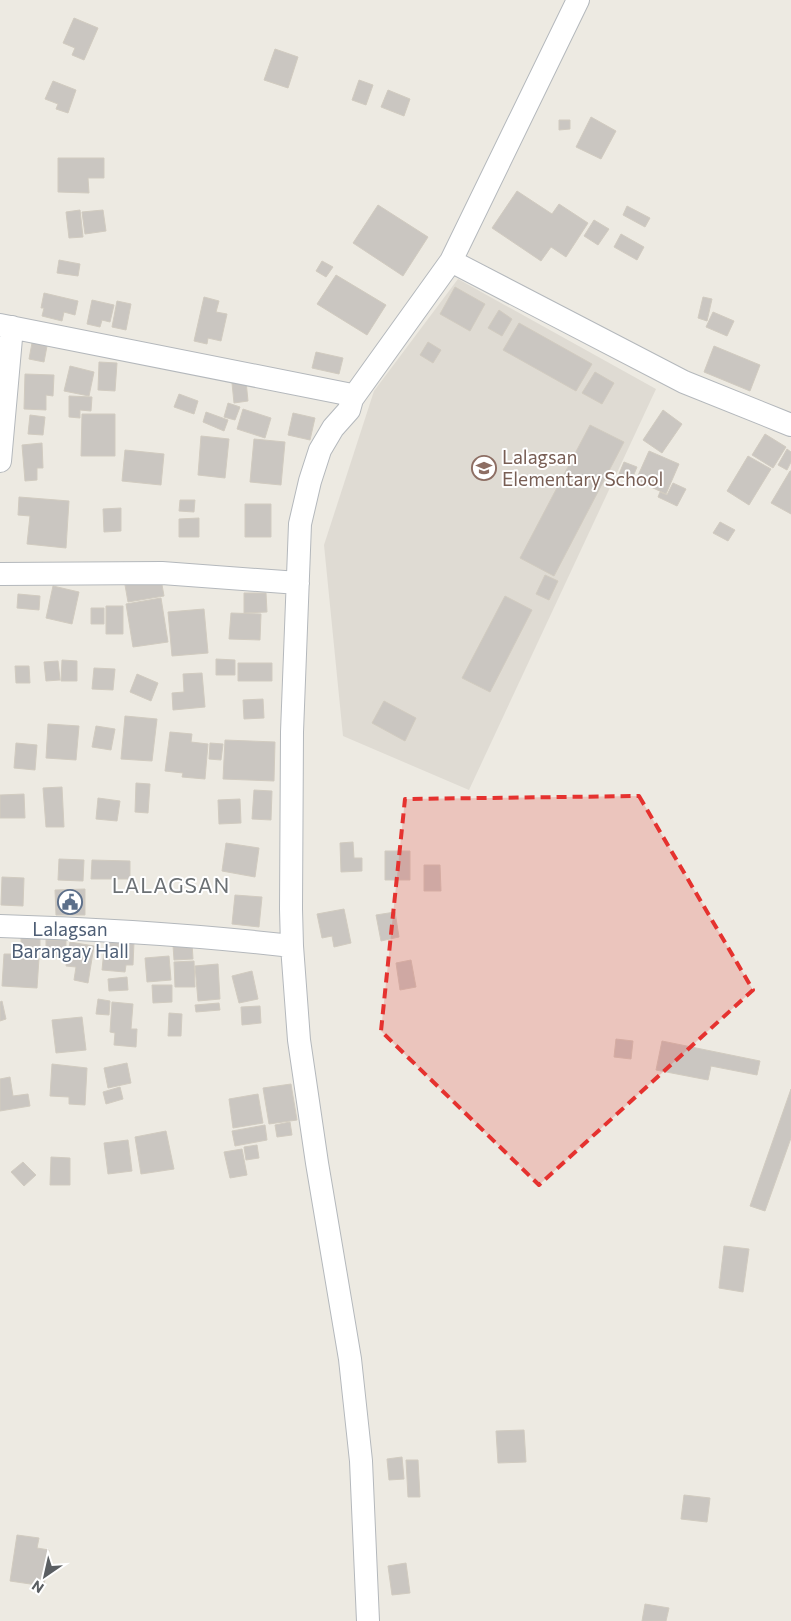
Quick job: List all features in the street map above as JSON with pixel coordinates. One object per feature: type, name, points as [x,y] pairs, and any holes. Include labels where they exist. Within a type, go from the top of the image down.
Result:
[{"type":"street","points":[[368,1621],[361,1461],[353,1387],[299,1040],[292,946],[292,732],[300,524],[310,481],[320,450],[333,428],[349,410],[352,399],[451,261],[578,0]]},
{"type":"street","points":[[451,261],[684,382],[791,425]]},
{"type":"street","points":[[0,461],[6,326],[347,394],[352,399]]},
{"type":"street","points":[[0,574],[162,573],[298,583]]},
{"type":"street","points":[[0,926],[82,928],[209,937],[292,946]]},
{"type":"highlighted area","points":[[639,796],[753,990],[539,1185],[381,1031],[405,799]]},
{"type":"shaded area","name":"Lalagsan Elementary School","points":[[458,279],[656,389],[469,790],[343,736],[324,545],[374,391]]},
{"type":"building","points":[[74,18],[98,28],[84,60],[72,55],[75,48],[63,43]]},
{"type":"building","points":[[275,49],[298,57],[288,88],[264,80]]},
{"type":"building","points":[[359,80],[373,85],[366,105],[352,100]]},
{"type":"building","points":[[53,81],[76,90],[68,113],[56,109],[58,104],[45,99]]},
{"type":"building","points":[[388,90],[410,99],[404,116],[381,107]]},
{"type":"building","points":[[591,117],[616,131],[601,159],[576,147]]},
{"type":"building","points":[[559,120],[570,120],[570,129],[559,130]]},
{"type":"building","points":[[58,158],[104,158],[104,178],[88,178],[89,193],[58,192]]},
{"type":"building","points":[[517,191],[552,214],[559,204],[588,223],[566,257],[551,247],[541,261],[492,228]]},
{"type":"building","points":[[378,205],[428,237],[403,276],[353,243]]},
{"type":"building","points":[[627,206],[650,218],[645,227],[623,215]]},
{"type":"building","points":[[80,210],[83,237],[69,238],[66,212]]},
{"type":"building","points":[[103,210],[106,231],[85,234],[82,212]]},
{"type":"building","points":[[594,220],[609,229],[598,245],[584,236]]},
{"type":"building","points":[[621,234],[644,247],[637,260],[614,247]]},
{"type":"building","points":[[59,260],[80,264],[78,276],[57,273]]},
{"type":"building","points":[[322,261],[333,267],[326,277],[316,271]]},
{"type":"building","points":[[336,275],[386,305],[367,335],[317,304]]},
{"type":"building","points":[[455,287],[485,304],[470,331],[440,314]]},
{"type":"building","points":[[44,293],[78,301],[75,315],[64,312],[62,321],[42,316],[44,308],[41,308]]},
{"type":"building","points":[[204,297],[219,301],[216,312],[227,314],[221,341],[208,338],[207,344],[194,341]]},
{"type":"building","points":[[703,297],[712,299],[707,321],[698,318]]},
{"type":"building","points":[[92,300],[114,305],[110,322],[102,320],[100,327],[87,324]]},
{"type":"building","points":[[117,301],[131,304],[126,330],[112,327]]},
{"type":"building","points":[[499,310],[512,319],[502,336],[488,328]]},
{"type":"building","points":[[713,312],[734,321],[727,336],[706,327]]},
{"type":"building","points":[[519,323],[592,364],[576,391],[503,350]]},
{"type":"building","points":[[428,342],[441,350],[433,363],[420,355]]},
{"type":"building","points":[[32,343],[47,346],[44,362],[29,359]]},
{"type":"building","points":[[714,346],[760,365],[750,391],[704,372]]},
{"type":"building","points":[[316,352],[343,358],[339,374],[312,368]]},
{"type":"building","points":[[99,362],[117,363],[115,391],[98,390]]},
{"type":"building","points":[[70,366],[94,372],[89,396],[64,391]]},
{"type":"building","points":[[595,372],[614,383],[602,404],[582,393]]},
{"type":"building","points":[[25,374],[54,375],[53,396],[46,395],[46,410],[24,409]]},
{"type":"building","points":[[246,381],[248,401],[234,403],[232,383]]},
{"type":"building","points":[[179,394],[198,401],[194,414],[174,407]]},
{"type":"building","points":[[69,396],[92,397],[91,411],[80,410],[80,418],[69,417]]},
{"type":"building","points":[[228,403],[240,407],[235,420],[224,417]]},
{"type":"building","points":[[243,409],[271,418],[265,438],[237,429]]},
{"type":"building","points":[[663,410],[682,424],[662,453],[643,440]]},
{"type":"building","points":[[206,412],[228,420],[224,431],[203,422]]},
{"type":"building","points":[[293,413],[315,418],[310,440],[288,435]]},
{"type":"building","points":[[82,414],[115,414],[115,456],[81,456]]},
{"type":"building","points":[[30,415],[45,417],[43,435],[28,434]]},
{"type":"building","points":[[590,425],[624,442],[554,576],[520,558]]},
{"type":"building","points":[[765,434],[786,447],[773,468],[752,455]]},
{"type":"building","points":[[201,436],[229,439],[225,478],[198,475]]},
{"type":"building","points":[[254,439],[285,442],[281,485],[250,482]]},
{"type":"building","points":[[42,443],[43,468],[37,468],[37,480],[25,481],[22,445]]},
{"type":"building","points":[[787,449],[791,452],[791,462],[787,470],[778,465]]},
{"type":"building","points":[[125,450],[164,454],[161,485],[122,481]]},
{"type":"building","points":[[649,451],[679,464],[666,494],[636,480]]},
{"type":"building","points":[[748,456],[771,469],[749,505],[727,491]]},
{"type":"building","points":[[624,462],[637,467],[632,479],[619,474]]},
{"type":"building","points":[[791,471],[791,514],[771,503]]},
{"type":"building","points":[[673,483],[686,489],[677,506],[658,497],[660,492],[667,495]]},
{"type":"building","points":[[19,497],[69,501],[66,548],[27,544],[30,516],[18,515]]},
{"type":"building","points":[[180,500],[195,500],[194,512],[179,511]]},
{"type":"building","points":[[245,504],[271,504],[271,537],[245,537]]},
{"type":"building","points":[[121,508],[121,531],[104,532],[103,509]]},
{"type":"building","points":[[199,518],[199,537],[179,537],[179,519]]},
{"type":"building","points":[[720,522],[735,530],[728,541],[713,533]]},
{"type":"building","points":[[545,575],[558,581],[549,600],[536,594]]},
{"type":"building","points":[[161,579],[164,596],[128,602],[125,585]]},
{"type":"building","points":[[53,586],[79,592],[72,624],[46,618]]},
{"type":"building","points":[[244,593],[266,593],[267,612],[244,613]]},
{"type":"building","points":[[18,594],[40,596],[39,610],[17,608]]},
{"type":"building","points":[[505,596],[532,610],[490,692],[462,678]]},
{"type":"building","points":[[161,598],[168,642],[133,647],[126,604]]},
{"type":"building","points":[[106,606],[123,606],[123,634],[106,634]]},
{"type":"building","points":[[91,608],[104,608],[104,624],[91,624]]},
{"type":"building","points":[[204,609],[208,653],[172,656],[168,612]]},
{"type":"building","points":[[231,613],[261,614],[260,640],[229,639]]},
{"type":"building","points":[[216,659],[235,660],[235,675],[216,675]]},
{"type":"building","points":[[62,660],[77,661],[77,681],[61,681]]},
{"type":"building","points":[[58,661],[60,680],[46,681],[44,662]]},
{"type":"building","points":[[238,663],[272,663],[272,681],[238,681]]},
{"type":"building","points":[[15,666],[29,666],[30,683],[16,683]]},
{"type":"building","points":[[94,668],[115,669],[113,690],[92,689]]},
{"type":"building","points":[[202,673],[205,707],[173,710],[172,693],[184,692],[183,674]]},
{"type":"building","points":[[137,674],[158,683],[151,701],[130,692]]},
{"type":"building","points":[[263,699],[264,718],[244,719],[243,700]]},
{"type":"building","points":[[384,701],[416,718],[405,741],[372,723]]},
{"type":"building","points":[[125,716],[157,719],[152,761],[121,759]]},
{"type":"building","points":[[48,724],[79,726],[76,760],[46,758]]},
{"type":"building","points":[[96,726],[115,729],[111,750],[92,747]]},
{"type":"building","points":[[170,732],[192,734],[191,742],[208,744],[205,779],[182,777],[183,773],[165,771]]},
{"type":"building","points":[[225,740],[275,742],[274,781],[223,779]]},
{"type":"building","points":[[16,743],[37,745],[35,770],[14,768]]},
{"type":"building","points":[[210,743],[223,744],[221,760],[209,759]]},
{"type":"building","points":[[136,783],[150,784],[148,813],[135,812]]},
{"type":"building","points":[[62,787],[64,827],[46,827],[43,788]]},
{"type":"building","points":[[254,790],[272,791],[271,820],[252,819]]},
{"type":"building","points":[[24,794],[25,818],[0,818],[0,795]]},
{"type":"building","points":[[98,798],[120,801],[117,821],[96,819]]},
{"type":"building","points":[[240,799],[241,823],[219,824],[218,800]]},
{"type":"building","points":[[353,842],[354,858],[362,858],[362,871],[341,872],[340,843]]},
{"type":"building","points":[[226,843],[259,848],[255,877],[222,871]]},
{"type":"building","points":[[385,851],[410,851],[410,880],[385,880]]},
{"type":"building","points":[[59,859],[84,860],[83,881],[58,880]]},
{"type":"building","points":[[92,860],[130,861],[130,879],[91,879]]},
{"type":"building","points":[[424,865],[440,865],[441,891],[424,891]]},
{"type":"building","points":[[2,877],[24,878],[23,906],[1,905]]},
{"type":"building","name":"Lalagsan Barangay Hall","points":[[85,889],[85,915],[56,915],[55,890]]},
{"type":"building","points":[[235,895],[262,897],[259,927],[232,924]]},
{"type":"building","points":[[344,909],[351,943],[334,947],[332,936],[322,938],[317,914]]},
{"type":"building","points":[[395,912],[399,937],[381,941],[376,915]]},
{"type":"building","points":[[21,933],[40,934],[40,951],[21,950]]},
{"type":"building","points":[[46,940],[66,940],[66,957],[46,957]]},
{"type":"building","points":[[105,940],[134,942],[133,965],[126,965],[125,972],[102,970]]},
{"type":"building","points":[[70,942],[94,946],[88,983],[74,980],[76,967],[66,966]]},
{"type":"building","points":[[192,943],[193,959],[174,960],[173,945]]},
{"type":"building","points":[[4,954],[19,954],[19,957],[39,958],[37,988],[2,986]]},
{"type":"building","points":[[169,956],[171,980],[147,982],[145,958]]},
{"type":"building","points":[[411,960],[416,987],[400,990],[396,963]]},
{"type":"building","points":[[194,961],[195,987],[175,987],[174,962]]},
{"type":"building","points":[[218,964],[220,999],[198,1001],[195,966]]},
{"type":"building","points":[[252,971],[258,999],[239,1003],[232,976]]},
{"type":"building","points":[[127,977],[128,990],[109,991],[108,979]]},
{"type":"building","points":[[152,985],[172,985],[172,1002],[153,1003]]},
{"type":"building","points":[[98,999],[110,1001],[109,1015],[96,1014]]},
{"type":"building","points":[[2,1001],[6,1019],[0,1021],[0,1002]]},
{"type":"building","points":[[112,1002],[133,1004],[131,1029],[137,1029],[136,1047],[114,1045],[115,1033],[110,1032]]},
{"type":"building","points":[[219,1003],[220,1010],[196,1012],[195,1005]]},
{"type":"building","points":[[260,1006],[261,1023],[242,1025],[241,1007]]},
{"type":"building","points":[[169,1013],[182,1014],[181,1036],[168,1036]]},
{"type":"building","points":[[82,1017],[86,1050],[56,1053],[52,1020]]},
{"type":"building","points":[[616,1039],[633,1041],[631,1059],[614,1057]]},
{"type":"building","points":[[662,1041],[760,1061],[757,1075],[711,1066],[708,1080],[656,1070]]},
{"type":"building","points":[[127,1063],[131,1083],[108,1088],[104,1068]]},
{"type":"building","points":[[52,1064],[87,1068],[85,1105],[69,1104],[69,1097],[50,1096]]},
{"type":"building","points":[[10,1077],[13,1096],[28,1094],[30,1106],[0,1111],[0,1079]]},
{"type":"building","points":[[291,1084],[297,1120],[269,1124],[263,1088]]},
{"type":"building","points":[[120,1087],[123,1099],[106,1104],[103,1092]]},
{"type":"building","points":[[791,1089],[791,1138],[765,1211],[750,1206]]},
{"type":"building","points":[[258,1094],[263,1123],[233,1128],[229,1099]]},
{"type":"building","points":[[290,1122],[292,1135],[277,1137],[275,1125]]},
{"type":"building","points":[[265,1125],[267,1140],[235,1146],[232,1131]]},
{"type":"building","points":[[166,1131],[174,1169],[141,1174],[135,1137]]},
{"type":"building","points":[[128,1140],[132,1171],[108,1174],[104,1143]]},
{"type":"building","points":[[257,1145],[259,1158],[246,1160],[244,1147]]},
{"type":"building","points":[[242,1149],[247,1175],[230,1178],[224,1152]]},
{"type":"building","points":[[51,1157],[70,1158],[70,1185],[50,1185]]},
{"type":"building","points":[[23,1162],[36,1175],[24,1186],[11,1172]]},
{"type":"building","points":[[724,1246],[749,1249],[743,1292],[719,1288]]},
{"type":"building","points":[[524,1430],[526,1462],[498,1463],[496,1431]]},
{"type":"building","points":[[402,1457],[404,1479],[389,1480],[387,1459]]},
{"type":"building","points":[[406,1460],[418,1460],[420,1497],[408,1497]]},
{"type":"building","points":[[684,1495],[710,1498],[707,1522],[681,1519]]},
{"type":"building","points":[[17,1535],[39,1538],[37,1548],[49,1550],[44,1586],[10,1581]]},
{"type":"building","points":[[406,1563],[410,1593],[392,1595],[388,1566]]},
{"type":"building","points":[[645,1604],[669,1608],[666,1621],[642,1621]]},
{"type":"place","name":"Lalagsan Elementary School","points":[[484,468]]},
{"type":"place","name":"Lalagsan Barangay Hall","points":[[70,902]]},
{"type":"district","name":"LALAGSAN","points":[[171,886]]}]
